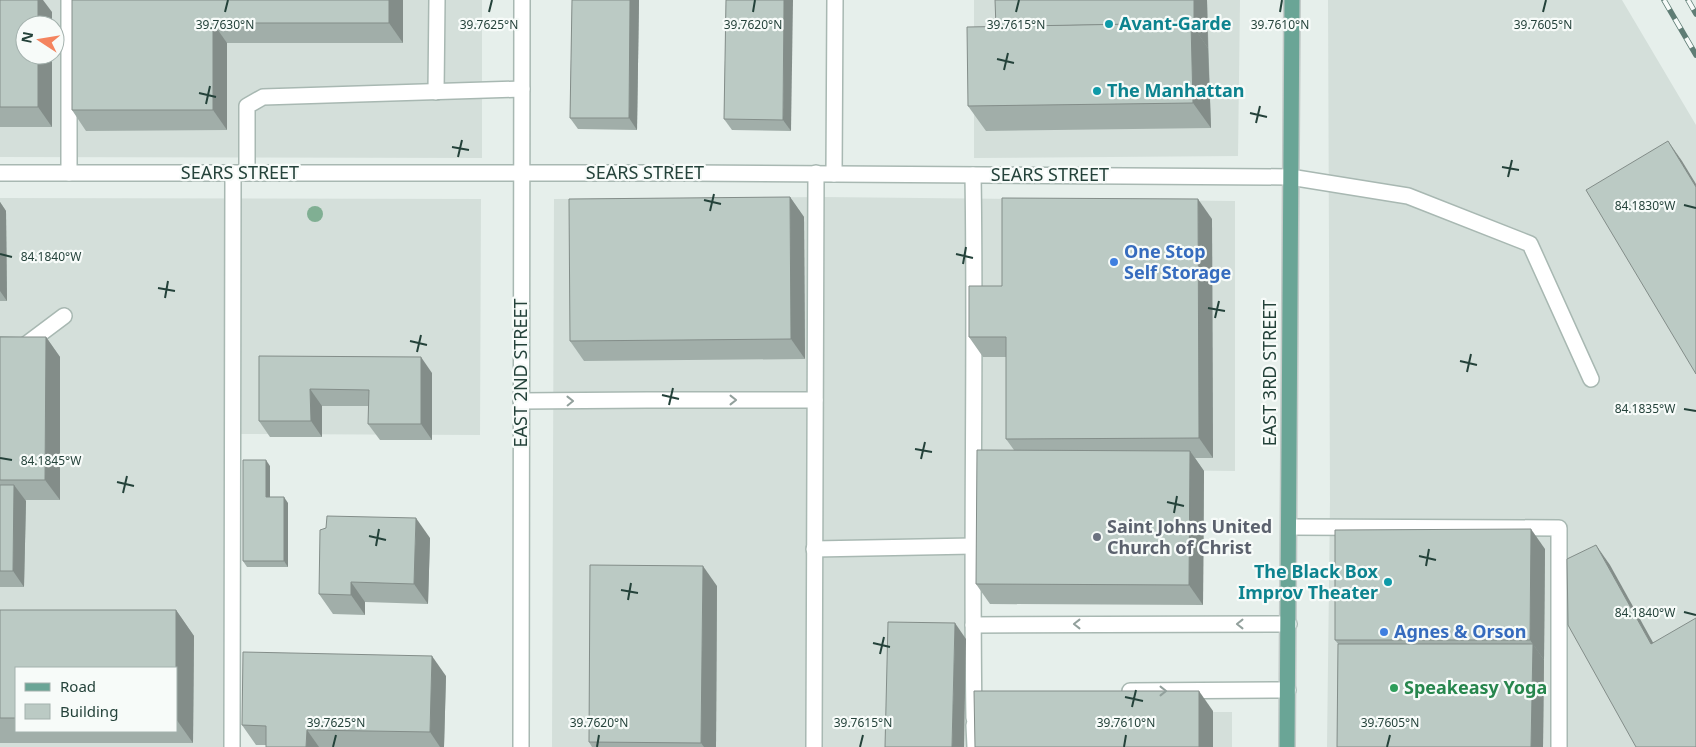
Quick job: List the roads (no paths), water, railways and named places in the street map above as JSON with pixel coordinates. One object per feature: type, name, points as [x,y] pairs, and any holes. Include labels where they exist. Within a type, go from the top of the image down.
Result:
[{"type":"main road","name":"EAST 3RD STREET","points":[[1287,747],[1292,0]]},
{"type":"street","points":[[69,173],[70,0]]},
{"type":"street","points":[[436,92],[437,0]]},
{"type":"street","name":"EAST 2ND STREET","points":[[521,747],[522,0]]},
{"type":"street","points":[[834,174],[835,0]]},
{"type":"street","points":[[232,747],[240,173],[247,106],[263,97],[522,89]]},
{"type":"street","name":"SEARS STREET","points":[[0,173],[816,173],[1290,177],[1408,196],[1530,244],[1591,379]]},
{"type":"street","points":[[814,747],[816,173]]},
{"type":"street","points":[[973,175],[975,277],[972,546],[973,625],[979,693],[974,722],[975,747]]},
{"type":"street","points":[[0,345],[24,346],[64,316]]},
{"type":"street","points":[[521,401],[815,400]]},
{"type":"street","points":[[1289,527],[1559,528],[1559,747]]},
{"type":"street","points":[[814,549],[972,546]]},
{"type":"street","points":[[973,625],[1288,624]]},
{"type":"street","points":[[1111,692],[1288,690]]},
{"type":"railway","points":[[1664,0],[1696,55]]},
{"type":"railway","points":[[1688,0],[1696,14]]},
{"type":"place","name":"Avant-Garde","points":[[1109,24]]},
{"type":"place","name":"The Manhattan","points":[[1097,91]]},
{"type":"place","name":"One Stop Self Storage","points":[[1114,262]]},
{"type":"place","name":"Saint Johns United Church of Christ","points":[[1097,537]]},
{"type":"place","name":"The Black Box Improv Theater","points":[[1388,582]]},
{"type":"place","name":"Agnes & Orson","points":[[1384,632]]},
{"type":"place","name":"Speakeasy Yoga","points":[[1394,688]]}]
